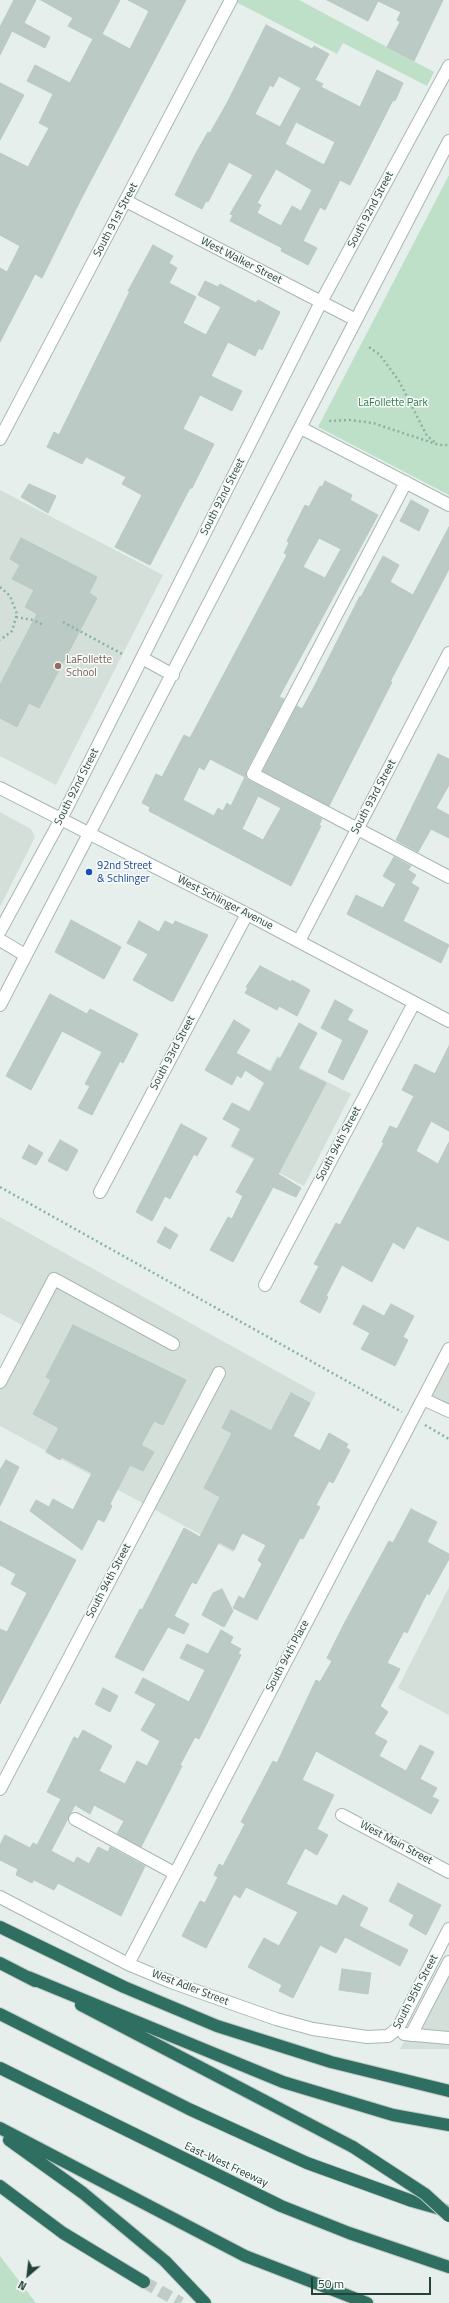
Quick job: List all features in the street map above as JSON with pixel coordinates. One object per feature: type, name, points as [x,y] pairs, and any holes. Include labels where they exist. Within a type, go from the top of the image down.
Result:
[{"type":"highway","points":[[0,1927],[103,1978],[217,2026],[331,2062],[449,2091]]},
{"type":"highway","points":[[0,1963],[353,2147],[426,2194],[449,2216]]},
{"type":"highway","points":[[28,1977],[289,2084],[392,2114],[449,2124]]},
{"type":"highway","points":[[0,2014],[189,2109],[306,2163],[412,2201],[449,2211]]},
{"type":"highway","name":"East-West Freeway","points":[[0,2068],[281,2206],[349,2233],[449,2267]]},
{"type":"highway","points":[[0,2128],[245,2256],[366,2303]]},
{"type":"highway","points":[[0,2133],[83,2193],[165,2260],[205,2303]]},
{"type":"highway","points":[[0,2186],[63,2234],[144,2282]]},
{"type":"street","name":"South 91st Street","points":[[0,439],[231,0]]},
{"type":"street","name":"South 92nd Street","points":[[0,931],[61,819],[321,302],[449,66]]},
{"type":"street","points":[[0,1004],[173,675],[449,141]]},
{"type":"street","name":"West Walker Street","points":[[126,201],[356,320]]},
{"type":"street","points":[[301,428],[449,505]]},
{"type":"street","points":[[406,482],[253,774],[449,877]]},
{"type":"street","name":"South 93rd Street","points":[[299,941],[449,653]]},
{"type":"street","points":[[142,658],[173,675]]},
{"type":"street","name":"West Schlinger Avenue","points":[[0,788],[299,941],[449,1021]]},
{"type":"street","name":"South 93rd Street","points":[[100,1192],[246,914]]},
{"type":"street","points":[[0,940],[25,955]]},
{"type":"street","name":"South 94th Street","points":[[265,1285],[414,1002]]},
{"type":"street","points":[[0,1382],[54,1279],[116,1311],[173,1344]]},
{"type":"street","name":"South 94th Place","points":[[128,1964],[174,1873],[449,1349]]},
{"type":"street","name":"South 94th Street","points":[[0,1789],[219,1374]]},
{"type":"street","points":[[423,1398],[449,1411]]},
{"type":"street","name":"West Main Street","points":[[342,1815],[449,1872]]},
{"type":"street","points":[[74,1819],[174,1873]]},
{"type":"street","name":"West Adler Street","points":[[0,1897],[128,1964],[238,2007],[306,2027],[381,2038],[393,2033]]},
{"type":"street","name":"South 95th Street","points":[[393,2033],[401,2022],[449,1929]]},
{"type":"street","points":[[410,2035],[449,1962]]},
{"type":"street","points":[[393,2033],[449,2038]]},
{"type":"path","points":[[369,347],[380,355],[399,381],[427,436],[438,445]]},
{"type":"path","points":[[329,421],[350,420],[373,423],[438,445],[449,445]]},
{"type":"path","points":[[0,587],[15,606],[16,618],[12,631],[0,640]]},
{"type":"path","points":[[16,618],[33,620],[43,625]]},
{"type":"path","points":[[63,622],[124,655]]},
{"type":"path","points":[[0,1187],[399,1410]]},
{"type":"path","points":[[423,1424],[449,1439]]},
{"type":"shaded area","name":"LaFollette School","points":[[0,490],[163,575],[56,785],[0,756]]},
{"type":"shaded area","points":[[0,812],[31,829],[35,837],[0,907]]},
{"type":"shaded area","points":[[277,1056],[351,1094],[304,1186],[230,1147]]},
{"type":"shaded area","points":[[0,1217],[316,1393],[233,1552],[0,1426],[0,1382],[29,1329],[0,1313]]},
{"type":"shaded area","points":[[449,1349],[449,1404],[426,1393]]},
{"type":"shaded area","points":[[449,1587],[449,1715],[398,1688]]},
{"type":"shaded area","points":[[449,1957],[449,2049],[400,2049]]},
{"type":"green space","points":[[232,0],[299,0],[434,72],[427,86],[343,43],[337,54]]},
{"type":"green space","name":"LaFollette Park","points":[[449,175],[449,495],[318,427]]},
{"type":"green space","points":[[0,2256],[36,2303],[0,2303]]},
{"type":"building","points":[[14,0],[36,0],[24,23],[50,37],[45,48],[12,31],[0,55],[0,27]]},
{"type":"building","points":[[41,0],[120,0],[102,34],[130,49],[149,11],[128,0],[186,0],[81,199],[42,278],[35,274],[0,342],[0,268],[7,272],[20,246],[0,235],[0,153],[28,167],[49,128],[39,123],[53,94],[27,81],[35,65],[70,83],[93,39],[68,26],[73,18]]},
{"type":"building","points":[[327,0],[443,0],[414,61],[387,47],[400,22],[397,20],[401,12],[378,1],[368,21]]},
{"type":"building","points":[[266,25],[312,49],[314,46],[329,54],[315,80],[323,84],[321,87],[360,107],[377,70],[403,83],[395,101],[393,100],[350,185],[340,180],[325,210],[320,207],[303,241],[317,248],[308,265],[281,251],[282,248],[230,221],[233,215],[230,214],[253,175],[229,162],[208,202],[206,201],[202,209],[175,195],[196,153],[208,132],[210,133],[227,103]],"holes":[[[279,76],[301,88],[280,127],[255,114],[270,85],[273,87]],[[296,122],[335,142],[324,165],[285,144]],[[276,169],[312,190],[301,211],[292,206],[281,226],[257,213],[261,205],[257,203]]]},
{"type":"building","points":[[0,83],[24,95],[0,140]]},
{"type":"building","points":[[153,245],[173,256],[169,263],[177,268],[169,283],[196,297],[183,323],[206,335],[221,307],[198,295],[205,281],[218,287],[220,284],[256,303],[258,300],[280,312],[262,350],[259,348],[255,356],[228,342],[211,376],[242,391],[232,411],[200,395],[183,429],[214,444],[150,565],[115,547],[142,495],[122,484],[126,477],[86,457],[82,464],[47,447],[54,432],[59,435],[130,291],[128,291]]},
{"type":"building","points":[[325,481],[352,495],[350,500],[378,515],[279,697],[284,699],[246,771],[246,778],[250,781],[322,819],[319,825],[321,826],[291,886],[149,811],[150,807],[142,803],[156,774],[162,777],[184,735],[190,738],[287,555],[284,553],[289,543],[287,541],[305,505],[309,507],[320,486],[322,487]],"holes":[[[319,538],[341,549],[325,578],[303,567]],[[210,759],[245,777],[231,806],[227,803],[223,811],[218,808],[214,816],[183,800],[199,767],[204,770]],[[258,796],[281,808],[263,840],[242,829]]]},
{"type":"building","points":[[29,484],[56,496],[48,513],[21,497]]},
{"type":"building","points":[[411,500],[429,510],[419,531],[400,521]]},
{"type":"building","points":[[449,527],[449,569],[390,682],[392,682],[329,806],[263,771],[297,706],[302,709],[360,596],[361,597],[383,556],[399,565],[390,582],[413,595]]},
{"type":"building","points":[[21,538],[97,577],[89,593],[97,598],[39,708],[29,703],[17,727],[0,718],[0,685],[37,614],[25,607],[34,590],[12,579],[20,565],[10,559]]},
{"type":"building","points":[[438,754],[449,759],[449,785],[436,808],[449,815],[449,838],[431,829],[418,852],[396,840]]},
{"type":"building","points":[[394,857],[411,866],[408,870],[416,875],[411,883],[419,888],[403,921],[449,945],[441,963],[347,914],[356,895],[383,908],[396,884],[383,876]]},
{"type":"building","points":[[71,920],[121,947],[104,979],[55,952]]},
{"type":"building","points":[[139,921],[159,932],[165,921],[173,925],[175,921],[208,935],[173,1001],[133,980],[148,954],[127,943]]},
{"type":"building","points":[[260,966],[291,982],[292,980],[310,990],[297,1016],[279,1006],[277,1010],[245,993],[248,988],[246,987]]},
{"type":"building","points":[[50,994],[87,1014],[90,1009],[138,1034],[123,1063],[120,1061],[92,1115],[78,1108],[90,1086],[85,1084],[102,1052],[62,1031],[31,1090],[6,1076]]},
{"type":"building","points":[[335,1000],[353,1010],[347,1020],[368,1031],[343,1080],[328,1072],[343,1040],[321,1028]]},
{"type":"building","points":[[234,1020],[250,1030],[236,1053],[271,1072],[278,1058],[280,1059],[299,1023],[317,1033],[298,1069],[326,1083],[278,1174],[301,1188],[296,1197],[273,1187],[233,1262],[210,1250],[228,1217],[232,1219],[243,1196],[236,1192],[255,1158],[232,1146],[241,1129],[223,1119],[232,1103],[250,1112],[265,1083],[245,1070],[241,1078],[237,1075],[232,1085],[205,1070]]},
{"type":"building","points":[[449,1046],[449,1131],[431,1121],[416,1151],[438,1164],[449,1142],[449,1241],[417,1226],[404,1249],[393,1242],[372,1282],[342,1265],[326,1296],[328,1297],[320,1313],[300,1302],[319,1266],[314,1264],[336,1223],[340,1225],[384,1143],[382,1142],[390,1126],[397,1129],[414,1096],[402,1090],[415,1064],[435,1074]]},
{"type":"building","points":[[181,1124],[207,1138],[197,1156],[194,1154],[170,1199],[165,1196],[152,1221],[136,1212]]},
{"type":"building","points":[[60,1140],[78,1150],[67,1171],[48,1161]]},
{"type":"building","points":[[29,1145],[43,1153],[36,1165],[22,1158]]},
{"type":"building","points":[[165,1227],[178,1235],[170,1249],[157,1242]]},
{"type":"building","points":[[391,1304],[414,1316],[403,1337],[408,1340],[395,1366],[361,1349],[370,1333],[353,1324],[363,1305],[384,1316]]},
{"type":"building","points":[[73,1325],[186,1380],[163,1425],[154,1421],[141,1445],[154,1452],[143,1471],[130,1465],[110,1504],[112,1506],[104,1522],[98,1519],[82,1550],[30,1511],[36,1500],[49,1507],[53,1499],[73,1510],[92,1473],[62,1457],[60,1460],[46,1452],[59,1428],[33,1414],[51,1380],[46,1377]]},
{"type":"building","points":[[291,1393],[310,1403],[293,1436],[320,1451],[329,1433],[348,1444],[346,1448],[350,1450],[333,1483],[329,1481],[316,1505],[320,1507],[303,1539],[300,1538],[257,1620],[233,1608],[239,1596],[244,1599],[262,1564],[258,1560],[266,1545],[242,1533],[234,1550],[219,1542],[196,1584],[192,1582],[174,1616],[189,1624],[184,1634],[168,1627],[143,1671],[115,1657],[140,1609],[142,1610],[184,1528],[200,1537],[220,1497],[204,1488],[232,1433],[222,1428],[231,1410],[271,1431]]},
{"type":"building","points":[[6,1460],[19,1467],[0,1506],[0,1470]]},
{"type":"building","points":[[411,1509],[437,1522],[427,1542],[449,1554],[449,1559],[429,1595],[427,1593],[407,1633],[404,1631],[387,1663],[400,1669],[380,1706],[388,1712],[374,1734],[387,1741],[379,1756],[406,1771],[420,1745],[434,1752],[420,1779],[437,1788],[432,1797],[439,1800],[431,1814],[316,1751],[302,1780],[334,1795],[317,1829],[328,1835],[317,1855],[305,1848],[286,1884],[337,1906],[343,1895],[368,1908],[359,1926],[408,1950],[400,1966],[345,1937],[336,1953],[320,1945],[293,1998],[279,1991],[282,1985],[248,1967],[264,1938],[279,1946],[298,1912],[246,1887],[240,1898],[234,1894],[206,1948],[182,1936],[200,1901],[205,1903],[218,1877],[214,1875],[219,1864],[223,1866],[245,1824],[241,1822],[273,1761],[277,1763],[316,1680],[320,1682],[332,1661],[327,1658],[345,1622],[389,1541],[393,1543]]},
{"type":"building","points":[[0,1521],[76,1560],[0,1704],[0,1629],[7,1632],[27,1593],[11,1584],[16,1574],[0,1565]]},
{"type":"building","points":[[222,1589],[233,1611],[224,1627],[202,1615],[213,1593]]},
{"type":"building","points":[[221,1630],[233,1637],[230,1643],[241,1649],[238,1653],[241,1655],[199,1739],[195,1737],[180,1765],[182,1766],[141,1847],[117,1834],[124,1821],[94,1805],[90,1814],[75,1805],[51,1851],[74,1863],[77,1857],[89,1864],[98,1847],[108,1852],[110,1847],[145,1866],[121,1916],[58,1883],[54,1890],[34,1880],[32,1883],[16,1875],[18,1869],[0,1860],[0,1845],[5,1835],[30,1848],[33,1843],[37,1845],[61,1799],[47,1792],[74,1737],[78,1739],[83,1730],[112,1746],[99,1771],[125,1784],[137,1761],[147,1766],[160,1741],[141,1730],[156,1704],[135,1693],[143,1678],[189,1702],[205,1670],[180,1658],[187,1644],[208,1654]]},
{"type":"building","points":[[103,1688],[118,1696],[110,1712],[95,1704]]},
{"type":"building","points":[[398,1883],[441,1905],[426,1935],[409,1925],[414,1915],[389,1901]]},
{"type":"building","points":[[342,1969],[371,1973],[368,1994],[339,1990]]},
{"type":"tunnel","points":[[144,2282],[181,2303]]},
{"type":"place","name":"LaFollette School","points":[[58,666]]},
{"type":"place","name":"92nd Street & Schlinger","points":[[89,872]]}]
